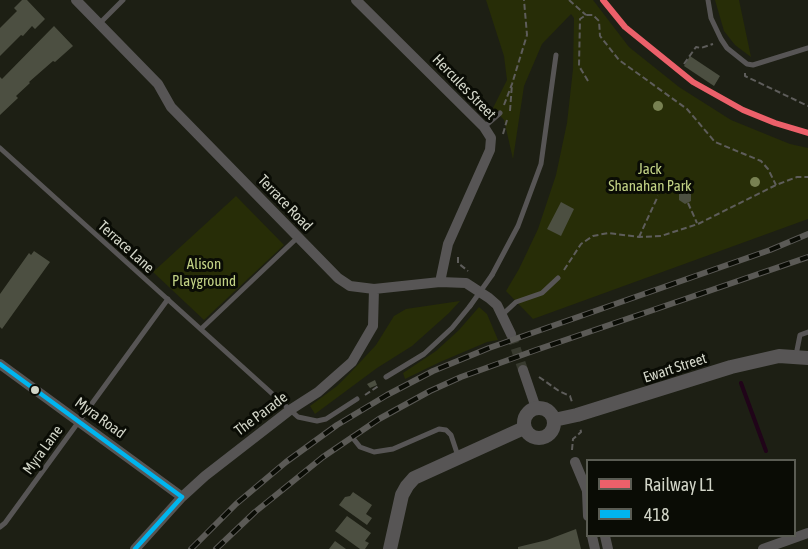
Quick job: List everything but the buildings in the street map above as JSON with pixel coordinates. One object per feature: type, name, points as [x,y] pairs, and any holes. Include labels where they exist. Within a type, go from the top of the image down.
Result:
[{"type":"street","name":"Terrace Road","points":[[76,0],[158,84],[171,107],[338,278],[350,286],[374,290],[440,282],[461,282],[471,285],[489,298],[502,315],[511,334]]},
{"type":"street","name":"Hercules Street","points":[[357,0],[484,127],[490,138],[490,150],[448,244],[440,282]]},
{"type":"street","name":"The Parade","points":[[135,549],[182,497],[205,476],[290,410],[318,392],[352,362],[373,326],[374,290]]},
{"type":"street","name":"Ewart Street","points":[[554,420],[577,415],[730,367],[779,356],[802,357]]},
{"type":"street","name":"Myra Road","points":[[0,364],[182,497]]},
{"type":"street","points":[[524,370],[536,408]]},
{"type":"street","points":[[536,408],[548,410],[554,420],[550,434],[540,438],[531,436],[524,428],[525,418],[531,410],[536,408]]},
{"type":"street","points":[[390,549],[400,504],[407,486],[414,478],[524,428]]},
{"type":"street","points":[[575,462],[586,490]]},
{"type":"street","points":[[763,549],[808,533]]},
{"type":"lane","points":[[99,24],[123,0]]},
{"type":"lane","points":[[708,0],[711,18],[721,39],[727,48],[747,64],[753,65],[808,48]]},
{"type":"lane","points":[[386,377],[424,354],[452,328],[492,275],[518,226],[542,164],[556,55]]},
{"type":"lane","points":[[484,127],[501,113]]},
{"type":"lane","name":"Terrace Lane","points":[[0,148],[290,410]]},
{"type":"lane","points":[[201,329],[297,238]]},
{"type":"lane","points":[[502,315],[516,302],[542,292],[558,278]]},
{"type":"lane","name":"Myra Lane","points":[[0,527],[168,299]]},
{"type":"lane","points":[[802,357],[800,335],[808,332]]},
{"type":"lane","points":[[290,410],[298,417],[317,421],[326,419],[357,399]]},
{"type":"lane","points":[[351,437],[360,447],[374,452],[393,449],[440,429],[446,430],[451,435],[458,457]]},
{"type":"path","points":[[501,113],[527,35],[524,0]]},
{"type":"path","points":[[569,0],[586,15]]},
{"type":"path","points":[[588,81],[579,66],[580,19],[586,15],[593,15],[599,21],[600,36],[619,60],[687,109],[715,142],[761,160],[776,185]]},
{"type":"path","points":[[684,64],[696,47],[709,46]]},
{"type":"path","points":[[747,64],[744,75],[808,106]]},
{"type":"path","points":[[502,138],[510,112],[512,84]]},
{"type":"path","points":[[558,278],[581,243],[593,236],[608,233],[639,237],[662,236],[698,224],[776,185],[797,177],[808,177]]},
{"type":"path","points":[[639,237],[658,196]]},
{"type":"path","points":[[688,204],[698,224]]},
{"type":"path","points":[[357,399],[372,392],[386,377]]},
{"type":"path","points":[[538,377],[570,396],[574,406]]},
{"type":"path","points":[[575,462],[572,454],[573,439],[581,432],[579,425]]},
{"type":"green space","name":"Jack Shanahan Park","points":[[486,0],[593,0],[629,47],[679,87],[731,120],[790,144],[808,148],[808,219],[533,319],[506,291],[538,229],[556,175],[567,123],[573,69],[574,18],[571,14],[542,44],[524,86],[513,159],[504,120],[493,108],[507,80],[504,56]]},
{"type":"green space","points":[[715,0],[739,0],[751,57],[735,45],[724,31]]},
{"type":"green space","name":"Alison Playground","points":[[236,196],[284,245],[204,320],[153,272]]},
{"type":"green space","points":[[460,301],[412,346],[377,368],[315,414],[310,406],[337,386],[351,372],[376,345],[394,316],[406,309]]},
{"type":"green space","points":[[479,307],[487,314],[498,340],[487,342],[405,379],[403,373],[436,351]]},
{"type":"waterway","points":[[741,383],[766,451]]},
{"type":"tunnel","points":[[511,334],[523,370]]},
{"type":"railway","points":[[191,549],[236,504],[286,462],[337,425],[433,371],[489,348],[770,250],[808,234]]},
{"type":"railway","points":[[216,549],[255,512],[323,457],[379,419],[430,391],[461,377],[536,350],[808,257]]},
{"type":"rail line","name":"L1","points":[[603,0],[625,27],[693,82],[743,110],[808,133]]},
{"type":"transit line","name":"418","points":[[0,364],[182,497]]},
{"type":"transit line","name":"418","points":[[135,549],[182,497]]}]
